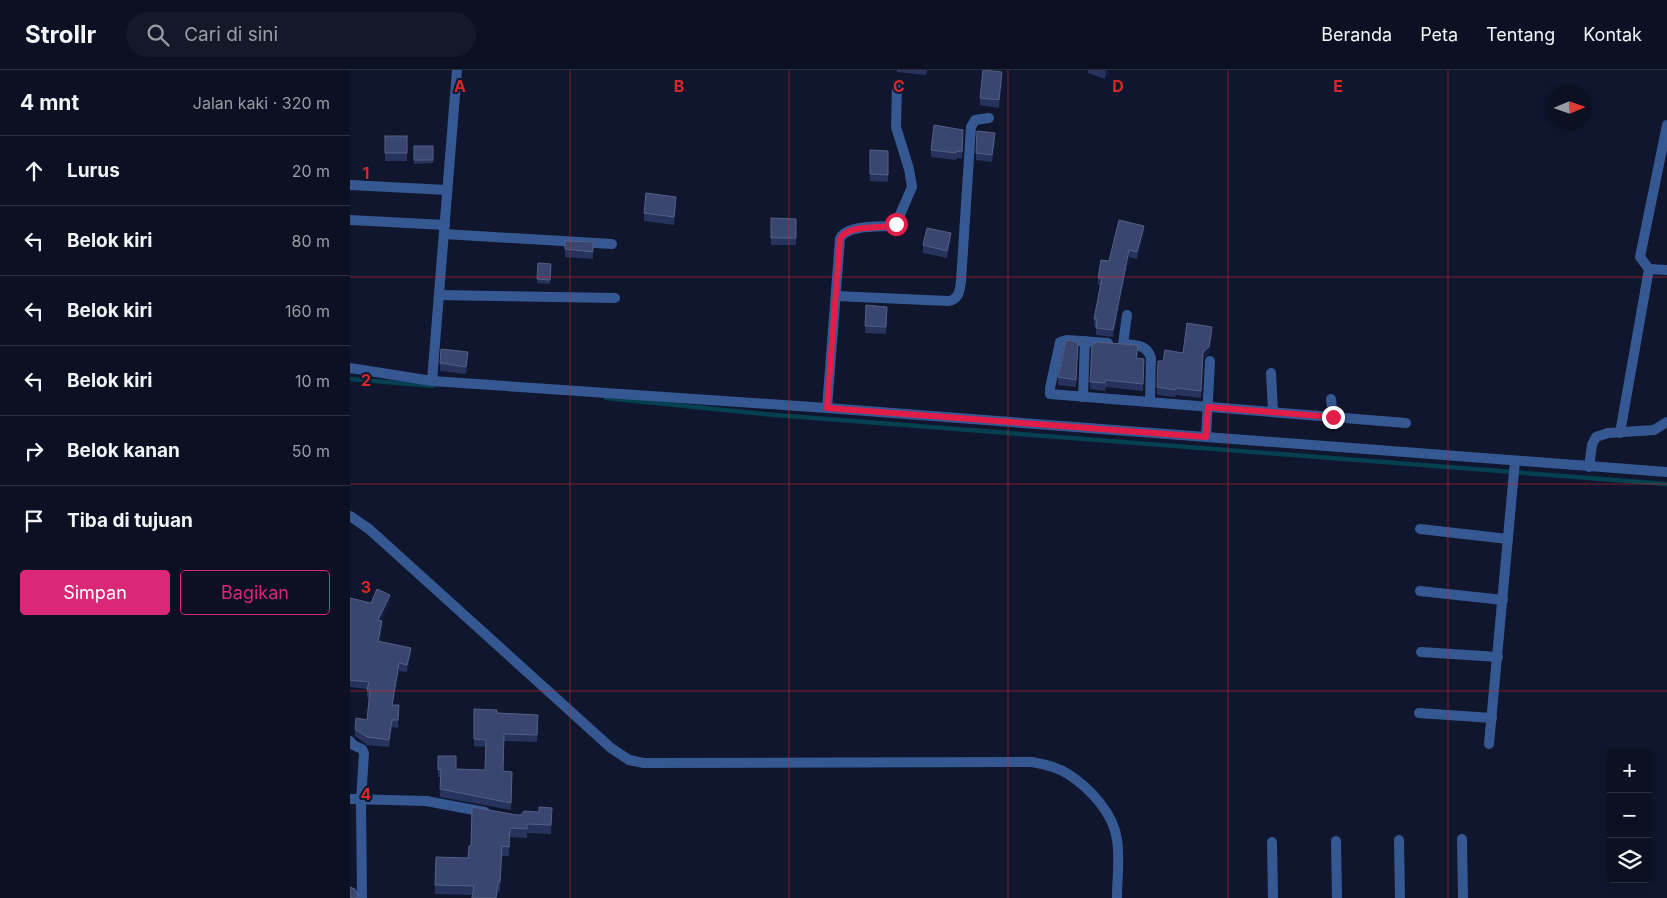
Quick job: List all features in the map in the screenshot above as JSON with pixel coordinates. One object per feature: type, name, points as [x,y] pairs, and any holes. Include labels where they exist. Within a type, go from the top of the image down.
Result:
[{"type":"street","points":[[432,381],[457,70]]},
{"type":"street","points":[[827,408],[840,239],[842,234],[850,230],[896,224],[912,187],[909,169],[896,127],[897,84]]},
{"type":"street","points":[[836,296],[948,301],[956,297],[962,280],[971,127],[975,120],[989,118]]},
{"type":"street","points":[[1620,433],[1648,269],[1640,257],[1667,125]]},
{"type":"street","points":[[350,185],[447,190]]},
{"type":"street","points":[[350,220],[612,244]]},
{"type":"street","points":[[1648,269],[1667,270]]},
{"type":"street","points":[[439,295],[615,298]]},
{"type":"street","points":[[1123,344],[1127,315]]},
{"type":"street","points":[[1150,402],[1151,358],[1146,348],[1123,344],[1067,340],[1060,342],[1049,390],[1050,394],[1053,395],[1274,411],[1406,423]]},
{"type":"street","points":[[1083,396],[1085,342]]},
{"type":"street","points":[[1206,437],[1210,361]]},
{"type":"street","points":[[350,368],[432,381],[827,408],[1206,437],[1515,468],[1589,467],[1667,472]]},
{"type":"street","points":[[1271,373],[1274,411]]},
{"type":"street","points":[[1331,399],[1333,417]]},
{"type":"street","points":[[1589,467],[1592,445],[1596,437],[1608,433],[1654,430],[1667,422]]},
{"type":"street","points":[[1489,744],[1515,468]]},
{"type":"street","points":[[350,516],[369,529],[611,748],[629,760],[644,763],[1032,762],[1051,766],[1068,774],[1086,788],[1113,821],[1118,840],[1118,898]]},
{"type":"street","points":[[1420,529],[1508,539]]},
{"type":"street","points":[[1420,591],[1503,600]]},
{"type":"street","points":[[1421,652],[1498,657]]},
{"type":"street","points":[[1419,713],[1492,718]]},
{"type":"street","points":[[350,741],[353,745],[362,749],[364,753],[361,800],[362,898]]},
{"type":"street","points":[[350,799],[426,801],[492,813]]},
{"type":"street","points":[[1462,839],[1463,898]]},
{"type":"street","points":[[1399,840],[1400,898]]},
{"type":"street","points":[[1336,841],[1337,898]]},
{"type":"street","points":[[1272,842],[1273,898]]},
{"type":"building","points":[[983,70],[1002,72],[999,100],[980,98]]},
{"type":"building","points":[[934,125],[963,130],[962,152],[931,150]]},
{"type":"building","points":[[977,131],[995,133],[992,155],[976,153]]},
{"type":"building","points":[[385,136],[407,136],[407,153],[385,153]]},
{"type":"building","points":[[414,146],[433,146],[433,160],[414,160]]},
{"type":"building","points":[[870,150],[888,151],[888,175],[870,174]]},
{"type":"building","points":[[646,193],[676,197],[674,217],[644,213]]},
{"type":"building","points":[[771,218],[796,219],[796,238],[771,238]]},
{"type":"building","points":[[1119,220],[1144,226],[1137,252],[1129,250],[1113,330],[1096,328],[1097,319],[1094,319],[1102,278],[1098,278],[1101,260],[1109,261]]},
{"type":"building","points":[[927,228],[951,233],[947,251],[923,245]]},
{"type":"building","points":[[565,241],[593,242],[593,252],[565,249]]},
{"type":"building","points":[[538,263],[551,264],[550,280],[537,279]]},
{"type":"building","points":[[866,305],[887,307],[886,327],[865,326]]},
{"type":"building","points":[[1187,323],[1212,327],[1209,347],[1203,353],[1201,391],[1157,387],[1158,361],[1163,361],[1165,350],[1183,353]]},
{"type":"building","points":[[1066,340],[1078,342],[1076,380],[1058,377]]},
{"type":"building","points":[[1095,342],[1138,345],[1136,358],[1144,359],[1143,384],[1106,380],[1105,383],[1090,382],[1092,344]]},
{"type":"building","points":[[441,349],[468,352],[466,367],[440,363]]},
{"type":"building","points":[[377,589],[390,595],[378,620],[382,621],[378,641],[411,648],[407,665],[399,663],[392,705],[399,705],[398,720],[392,720],[389,740],[367,737],[355,729],[356,718],[367,720],[370,690],[367,690],[369,682],[350,680],[350,598],[371,603]]},
{"type":"building","points":[[474,709],[497,710],[497,713],[538,715],[537,735],[504,734],[503,771],[512,772],[511,803],[440,789],[441,769],[438,770],[438,756],[456,756],[456,769],[485,770],[486,740],[474,739]]},
{"type":"building","points":[[472,807],[517,815],[521,815],[524,811],[539,812],[539,807],[552,808],[551,825],[527,824],[527,829],[510,828],[509,847],[502,846],[500,882],[498,882],[496,898],[472,898],[474,886],[435,885],[436,857],[468,858],[469,846],[471,846]]},
{"type":"building","points":[[350,887],[355,889],[357,898],[350,898]]},
{"type":"waterway","points":[[350,379],[433,386]]},
{"type":"waterway","points":[[606,398],[775,415],[1667,484]]},
{"type":"route","points":[[896,224],[846,231],[840,239],[827,408],[1206,437],[1208,407],[1333,417]]}]
